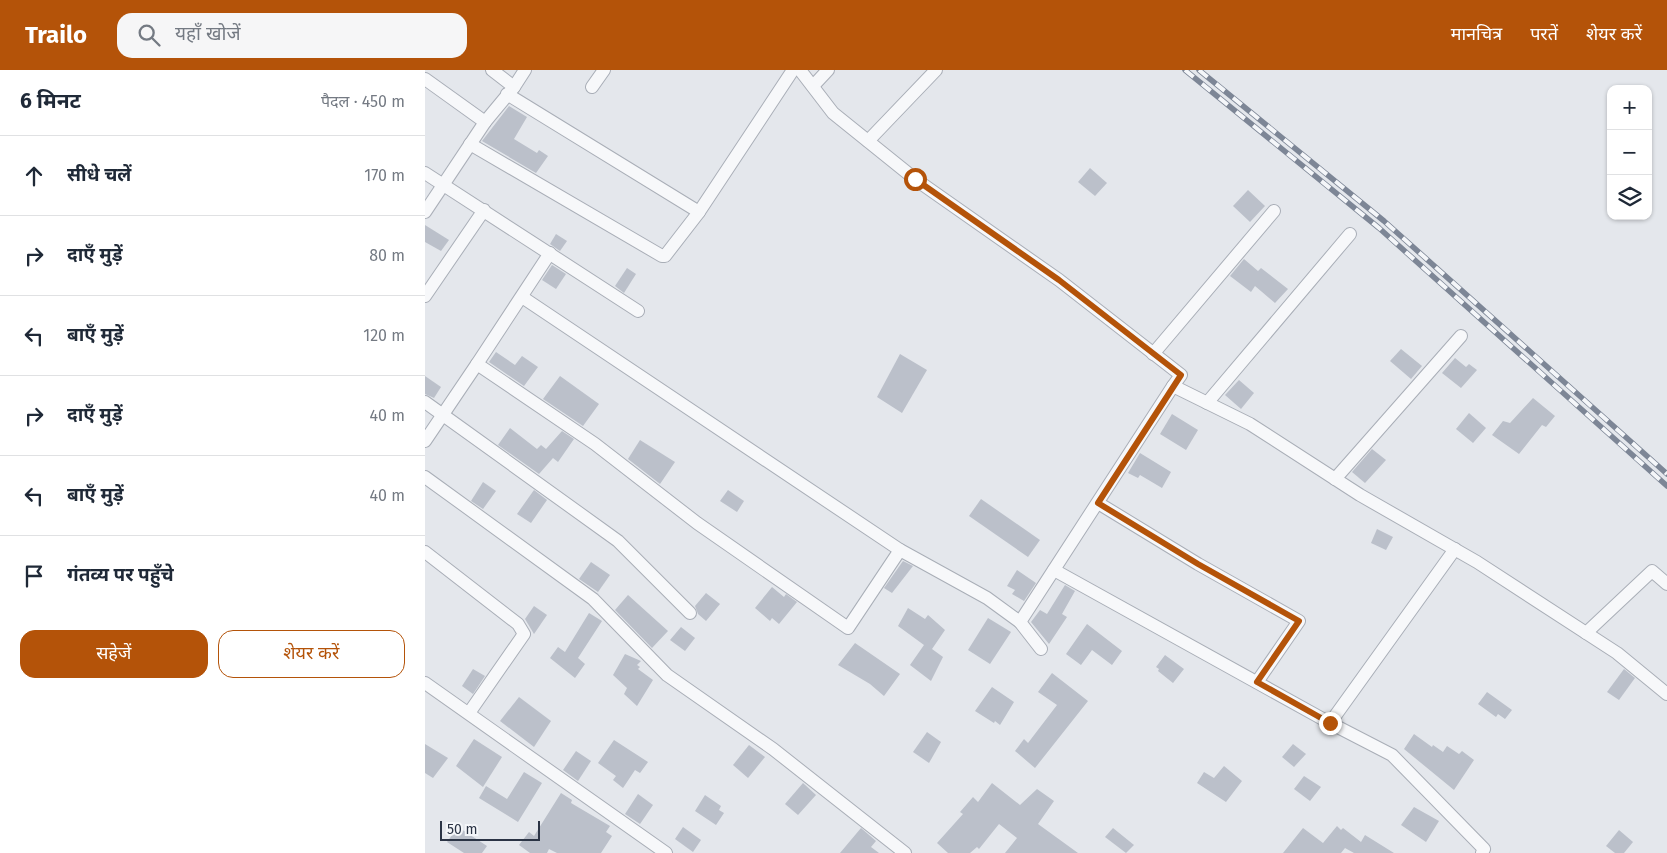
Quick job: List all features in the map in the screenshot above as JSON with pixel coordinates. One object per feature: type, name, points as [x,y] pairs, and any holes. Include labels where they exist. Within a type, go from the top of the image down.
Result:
[{"type":"street","points":[[492,70],[511,91],[699,212]]},
{"type":"street","points":[[425,212],[485,122],[511,91],[525,70]]},
{"type":"street","points":[[592,87],[604,70]]},
{"type":"street","points":[[470,144],[662,256],[672,249],[699,212],[793,70]]},
{"type":"street","points":[[800,70],[833,112],[915,179],[1059,280],[1181,375],[1020,622]]},
{"type":"street","points":[[813,86],[828,70]]},
{"type":"street","points":[[868,141],[936,70]]},
{"type":"street","points":[[425,79],[485,122]]},
{"type":"street","points":[[425,173],[444,183],[638,310]]},
{"type":"street","points":[[425,296],[484,210]]},
{"type":"street","points":[[1153,354],[1274,211]]},
{"type":"street","points":[[1207,403],[1350,234]]},
{"type":"street","points":[[425,441],[550,253]]},
{"type":"street","points":[[522,297],[900,550],[987,598],[1020,622],[1041,648]]},
{"type":"street","points":[[1335,479],[1461,336]]},
{"type":"street","points":[[477,364],[595,444],[697,523],[848,628],[900,550]]},
{"type":"street","points":[[1173,386],[1250,424],[1335,479],[1455,549],[1617,653],[1667,694]]},
{"type":"street","points":[[425,402],[618,541],[690,613]]},
{"type":"street","points":[[425,477],[593,599],[667,675],[773,749],[905,853]]},
{"type":"street","points":[[1098,503],[1198,564],[1299,621],[1257,682]]},
{"type":"street","points":[[1330,723],[1455,549]]},
{"type":"street","points":[[425,552],[518,624],[524,634],[469,713]]},
{"type":"street","points":[[1054,570],[1330,723],[1392,755],[1485,852]]},
{"type":"street","points":[[1586,633],[1652,571],[1667,584]]},
{"type":"street","points":[[425,683],[666,853]]},
{"type":"building","points":[[509,106],[527,117],[514,139],[537,153],[539,150],[548,156],[536,173],[482,141]]},
{"type":"building","points":[[1090,168],[1107,183],[1095,196],[1078,182]]},
{"type":"building","points":[[1248,190],[1265,206],[1250,222],[1233,206]]},
{"type":"building","points":[[425,225],[449,240],[441,251],[425,242]]},
{"type":"building","points":[[556,234],[567,241],[560,251],[550,244]]},
{"type":"building","points":[[1244,259],[1258,271],[1261,268],[1288,289],[1275,303],[1255,286],[1251,292],[1230,276]]},
{"type":"building","points":[[552,265],[566,274],[556,289],[542,280]]},
{"type":"building","points":[[627,268],[636,274],[624,293],[615,286]]},
{"type":"building","points":[[1401,349],[1422,366],[1411,379],[1390,361]]},
{"type":"building","points":[[496,352],[515,365],[522,356],[538,367],[524,386],[489,362]]},
{"type":"building","points":[[900,354],[927,370],[902,413],[877,397]]},
{"type":"building","points":[[1455,358],[1466,367],[1469,364],[1477,370],[1461,388],[1442,373]]},
{"type":"building","points":[[425,376],[441,387],[434,398],[425,394]]},
{"type":"building","points":[[560,376],[599,404],[583,426],[543,399]]},
{"type":"building","points":[[1239,380],[1254,393],[1241,409],[1225,395]]},
{"type":"building","points":[[1533,398],[1555,416],[1546,427],[1542,425],[1519,454],[1492,435],[1503,421],[1510,423]]},
{"type":"building","points":[[1469,413],[1486,428],[1473,443],[1456,429]]},
{"type":"building","points":[[1172,414],[1198,430],[1186,450],[1160,434]]},
{"type":"building","points":[[510,428],[537,449],[541,445],[546,449],[562,431],[574,439],[558,462],[553,458],[539,474],[498,445]]},
{"type":"building","points":[[640,440],[675,462],[660,484],[628,459]]},
{"type":"building","points":[[1372,449],[1386,460],[1365,483],[1352,472]]},
{"type":"building","points":[[1140,453],[1171,472],[1162,488],[1140,475],[1138,478],[1128,473]]},
{"type":"building","points":[[483,482],[496,491],[483,509],[471,501]]},
{"type":"building","points":[[534,490],[547,500],[531,523],[517,514]]},
{"type":"building","points":[[728,490],[744,501],[737,512],[720,501]]},
{"type":"building","points":[[981,499],[1040,540],[1028,557],[969,516]]},
{"type":"building","points":[[1377,529],[1393,537],[1386,550],[1371,543]]},
{"type":"building","points":[[903,561],[913,566],[892,593],[884,588]]},
{"type":"building","points":[[591,562],[610,575],[598,592],[579,579]]},
{"type":"building","points":[[1017,570],[1036,583],[1024,601],[1012,594],[1015,590],[1007,586]]},
{"type":"building","points":[[1065,585],[1075,591],[1062,614],[1067,617],[1049,644],[1031,622],[1040,610],[1047,614]]},
{"type":"building","points":[[772,587],[784,597],[786,594],[797,602],[779,624],[772,618],[770,621],[755,608]]},
{"type":"building","points":[[706,593],[720,604],[706,621],[698,614],[695,606]]},
{"type":"building","points":[[628,595],[668,631],[652,648],[615,610]]},
{"type":"building","points":[[534,606],[547,615],[534,634],[525,619]]},
{"type":"building","points":[[908,608],[925,619],[928,615],[945,630],[932,649],[943,657],[931,681],[910,665],[924,645],[898,626]]},
{"type":"building","points":[[589,613],[602,621],[578,658],[585,664],[575,678],[550,658],[558,647],[565,652]]},
{"type":"building","points":[[988,618],[1011,632],[990,664],[968,650]]},
{"type":"building","points":[[1087,624],[1122,651],[1112,665],[1092,650],[1081,665],[1066,654]]},
{"type":"building","points":[[681,627],[695,638],[685,651],[670,640]]},
{"type":"building","points":[[855,643],[900,674],[884,696],[870,684],[838,665]]},
{"type":"building","points":[[625,654],[641,661],[637,665],[640,667],[638,669],[653,680],[637,706],[624,694],[627,688],[613,675]]},
{"type":"building","points":[[1165,655],[1184,669],[1173,683],[1158,671],[1159,669],[1156,667]]},
{"type":"building","points":[[473,669],[485,676],[473,694],[462,686]]},
{"type":"building","points":[[1624,669],[1635,678],[1619,700],[1607,692]]},
{"type":"building","points":[[1052,673],[1088,701],[1035,768],[1015,751],[1024,739],[1028,743],[1057,705],[1038,692]]},
{"type":"building","points":[[992,687],[1014,702],[1000,725],[975,711]]},
{"type":"building","points":[[1487,692],[1512,710],[1505,719],[1498,714],[1496,717],[1478,704]]},
{"type":"building","points":[[519,697],[551,721],[534,747],[500,721]]},
{"type":"building","points":[[927,732],[941,742],[929,763],[913,752]]},
{"type":"building","points":[[1414,734],[1432,747],[1433,745],[1443,752],[1447,746],[1459,754],[1462,751],[1474,760],[1454,790],[1404,749]]},
{"type":"building","points":[[474,739],[502,757],[483,787],[456,766]]},
{"type":"building","points":[[614,740],[648,762],[640,773],[635,770],[623,788],[613,780],[616,776],[598,763]]},
{"type":"building","points":[[425,744],[448,758],[433,778],[425,773]]},
{"type":"building","points":[[1293,744],[1306,754],[1294,767],[1282,757]]},
{"type":"building","points":[[749,745],[765,757],[748,778],[733,765]]},
{"type":"building","points":[[576,751],[591,761],[578,781],[563,770]]},
{"type":"building","points":[[1224,766],[1242,781],[1226,802],[1197,783],[1204,772],[1214,778]]},
{"type":"building","points":[[524,772],[542,783],[518,822],[479,798],[486,786],[507,799]]},
{"type":"building","points":[[1304,776],[1321,787],[1310,801],[1294,789]]},
{"type":"building","points":[[803,783],[816,795],[798,815],[785,804]]},
{"type":"building","points":[[992,783],[1020,805],[1037,789],[1054,801],[1038,824],[1078,853],[1005,853],[1017,838],[999,824],[979,849],[977,847],[970,853],[948,853],[937,843],[963,814],[960,812],[973,797],[978,802]]},
{"type":"building","points":[[561,793],[572,800],[571,803],[610,826],[606,832],[612,836],[601,853],[557,853],[549,849],[547,853],[530,853],[519,845],[529,832],[534,836]]},
{"type":"building","points":[[638,794],[653,805],[640,824],[625,814]]},
{"type":"building","points":[[705,795],[721,806],[719,810],[724,813],[716,825],[695,811]]},
{"type":"building","points":[[1414,807],[1439,821],[1426,842],[1401,825]]},
{"type":"building","points":[[1337,826],[1341,830],[1343,828],[1361,842],[1365,835],[1394,853],[1354,853],[1345,848],[1341,853],[1283,853],[1303,828],[1323,843]]},
{"type":"building","points":[[458,827],[487,846],[482,853],[464,853],[447,842]]},
{"type":"building","points":[[683,827],[701,840],[693,852],[675,839]]},
{"type":"building","points":[[861,828],[876,841],[871,847],[879,853],[840,853]]},
{"type":"building","points":[[1113,828],[1134,845],[1126,853],[1105,837]]},
{"type":"building","points":[[1619,830],[1633,842],[1624,853],[1615,853],[1606,846]]},
{"type":"railway","points":[[1185,70],[1379,228],[1667,486]]},
{"type":"railway","points":[[1199,70],[1384,221],[1667,474]]},
{"type":"route","points":[[915,179],[1059,280],[1181,375],[1098,503],[1198,564],[1299,621],[1257,682],[1330,723]]}]
